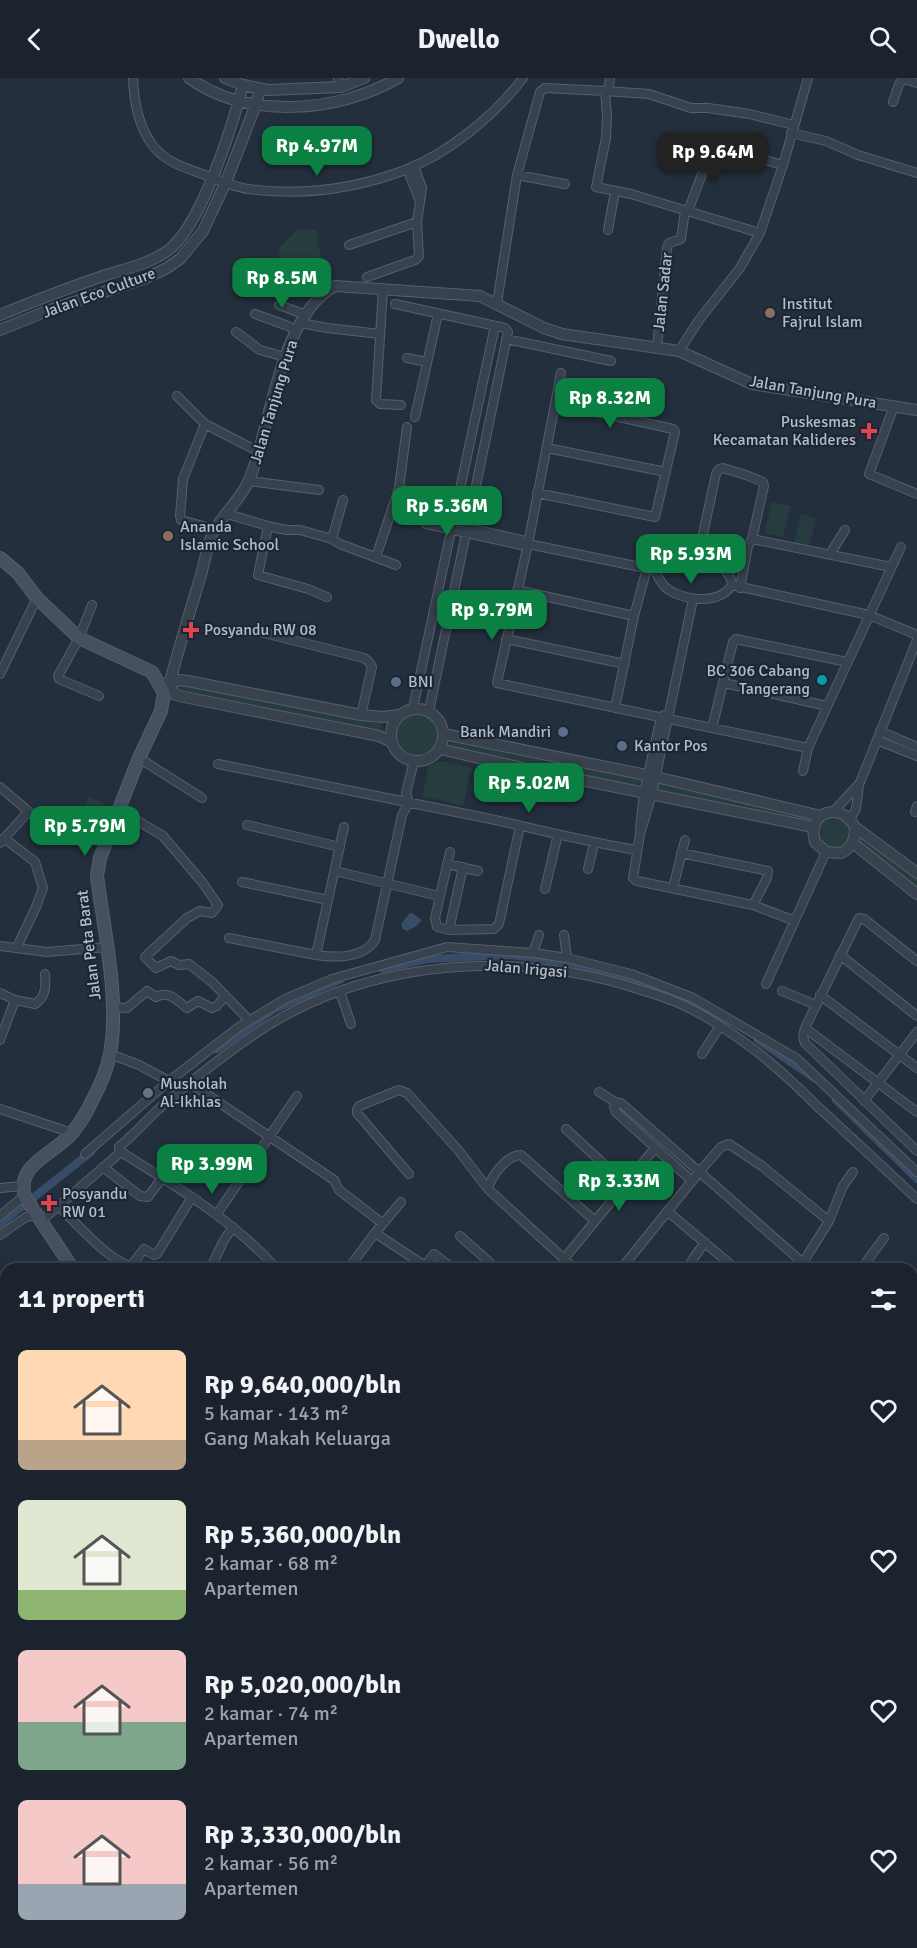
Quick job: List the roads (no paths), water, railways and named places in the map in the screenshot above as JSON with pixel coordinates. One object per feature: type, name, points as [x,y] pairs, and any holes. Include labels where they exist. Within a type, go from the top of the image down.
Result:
[{"type":"main road","points":[[0,558],[18,573],[37,598],[79,638],[152,672],[164,684]]},
{"type":"main road","name":"Jalan Peta Barat","points":[[24,1193],[23,1177],[29,1169],[72,1133],[94,1098],[110,1054],[113,1007],[97,876],[105,842],[161,711],[164,684]]},
{"type":"main road","points":[[24,1193],[37,1217],[69,1263]]},
{"type":"street","points":[[133,78],[137,113],[154,147],[172,164],[246,189],[304,192],[362,184],[410,167],[432,156],[467,133],[497,108],[522,79]]},
{"type":"street","points":[[189,78],[219,94],[256,104],[320,106],[351,99],[398,78]]},
{"type":"street","points":[[225,78],[243,86],[260,89],[317,89],[364,78]]},
{"type":"street","points":[[604,91],[609,87],[610,78]]},
{"type":"street","points":[[679,351],[699,320],[740,268],[759,233],[783,165],[808,78]]},
{"type":"street","points":[[893,102],[899,84],[904,79],[917,82]]},
{"type":"street","name":"Jalan Eco Culture","points":[[0,315],[42,297],[140,264],[172,247],[196,214],[212,178],[243,86]]},
{"type":"street","points":[[497,303],[517,176],[542,88],[649,94],[692,108],[748,114],[917,173]]},
{"type":"street","name":"Jalan Eco Culture","points":[[0,330],[46,311],[146,278],[180,259],[203,231],[226,182],[260,89]]},
{"type":"street","points":[[604,91],[607,116],[606,138],[596,186],[759,233]]},
{"type":"street","points":[[687,211],[711,145],[783,165]]},
{"type":"street","points":[[367,277],[419,256],[417,222],[422,188],[410,167]]},
{"type":"street","points":[[517,176],[566,184]]},
{"type":"street","points":[[608,230],[615,191]]},
{"type":"street","name":"Jalan Sadar","points":[[657,347],[667,248],[669,243],[681,239],[687,211]]},
{"type":"street","points":[[349,245],[417,222]]},
{"type":"street","points":[[140,264],[146,278]]},
{"type":"street","name":"Jalan Tanjung Pura","points":[[164,684],[213,532],[249,481],[285,357],[301,323],[327,291],[336,286],[480,296],[544,328],[562,334],[679,351],[752,384],[917,410]]},
{"type":"street","points":[[383,288],[376,400],[380,404],[401,405]]},
{"type":"street","points":[[395,304],[507,330],[468,531],[429,711]]},
{"type":"street","points":[[279,305],[301,323]]},
{"type":"street","points":[[255,314],[288,326],[301,323],[381,334]]},
{"type":"street","points":[[415,417],[438,314]]},
{"type":"street","points":[[413,708],[495,326]]},
{"type":"street","points":[[236,332],[260,350],[285,357]]},
{"type":"street","points":[[506,339],[611,361]]},
{"type":"street","points":[[407,358],[427,362]]},
{"type":"street","points":[[561,373],[528,544],[497,681],[499,684],[666,716],[808,748]]},
{"type":"street","points":[[177,396],[205,424],[259,452]]},
{"type":"street","points":[[537,493],[653,518],[656,515],[675,432],[673,429],[556,403]]},
{"type":"street","points":[[894,406],[868,474],[917,494]]},
{"type":"street","points":[[205,424],[183,479],[180,516],[181,520],[207,527],[213,532]]},
{"type":"street","points":[[376,556],[399,488],[407,427]]},
{"type":"street","points":[[547,448],[666,472]]},
{"type":"street","points":[[453,527],[651,569],[664,586],[676,593],[693,599],[717,597],[736,586],[752,539],[764,484],[746,475],[723,468],[718,470],[698,557]]},
{"type":"street","points":[[249,481],[319,490]]},
{"type":"street","points":[[332,538],[344,500]]},
{"type":"street","points":[[227,514],[268,526],[300,530],[332,538],[340,544],[396,565]]},
{"type":"street","points":[[268,526],[258,575],[308,589],[327,597]]},
{"type":"street","points":[[830,555],[844,530]]},
{"type":"street","points":[[752,539],[891,567]]},
{"type":"street","points":[[803,771],[808,748],[901,547]]},
{"type":"street","points":[[615,708],[634,616],[651,569],[672,556],[698,557],[719,566],[736,586],[869,615],[917,635]]},
{"type":"street","points":[[517,590],[634,616]]},
{"type":"street","points":[[0,674],[37,598]]},
{"type":"street","points":[[693,599],[648,794],[633,878],[753,905],[795,921]]},
{"type":"street","points":[[92,605],[79,638],[58,677],[99,696]]},
{"type":"street","points":[[256,631],[364,658],[372,668],[361,715]]},
{"type":"street","points":[[506,639],[625,664]]},
{"type":"street","points":[[712,728],[733,642],[736,639],[848,662]]},
{"type":"street","points":[[859,785],[834,811],[821,816],[813,827],[815,842],[826,852],[841,853],[853,843],[855,837],[853,823],[859,785],[917,640]]},
{"type":"street","points":[[392,742],[379,736],[175,695],[164,684],[178,680],[361,715],[383,717],[399,715],[413,708],[429,711],[439,719],[444,734],[440,749],[430,758],[414,760],[398,753],[392,742],[392,729],[399,715]]},
{"type":"street","points":[[724,683],[827,706]]},
{"type":"street","points":[[225,705],[228,689]]},
{"type":"street","points":[[444,734],[652,776],[821,816]]},
{"type":"street","points":[[878,735],[917,747]]},
{"type":"street","points":[[878,735],[917,756]]},
{"type":"street","points":[[440,749],[813,827]]},
{"type":"street","points":[[139,758],[202,798]]},
{"type":"street","points":[[229,938],[316,955],[341,957],[370,948],[375,940],[402,815],[399,808],[405,798],[414,760]]},
{"type":"street","points":[[218,764],[405,798],[594,843],[637,850]]},
{"type":"street","points":[[0,787],[41,822],[105,842]]},
{"type":"street","points":[[118,809],[163,836],[202,882],[218,905],[212,913],[200,911],[187,918],[145,957],[156,968],[171,961],[179,965],[189,964],[225,996],[246,1017],[247,1021]]},
{"type":"street","points":[[834,811],[843,813],[917,873]]},
{"type":"street","points":[[17,947],[43,888],[35,862],[2,841],[28,812]]},
{"type":"street","points":[[247,825],[340,847]]},
{"type":"street","points":[[450,852],[435,923],[441,929],[449,930],[494,929],[499,924],[520,826]]},
{"type":"street","points":[[316,955],[344,828]]},
{"type":"street","points":[[545,889],[558,834]]},
{"type":"street","points":[[673,888],[685,840]]},
{"type":"street","points":[[588,869],[594,843]]},
{"type":"street","points":[[853,843],[917,894]]},
{"type":"street","points":[[766,984],[826,852]]},
{"type":"street","points":[[681,853],[768,871],[767,878],[753,905]]},
{"type":"street","points":[[447,864],[478,871]]},
{"type":"street","points":[[449,930],[463,867]]},
{"type":"street","points":[[335,871],[439,896]]},
{"type":"street","points":[[242,882],[328,900]]},
{"type":"street","points":[[917,961],[861,918],[820,995],[803,1037],[805,1043],[917,1151]]},
{"type":"street","points":[[564,934],[566,965]]},
{"type":"street","points":[[532,960],[539,935]]},
{"type":"street","points":[[0,946],[47,952],[107,948]]},
{"type":"street","points":[[85,1154],[169,1081],[247,1021],[285,999],[332,979],[447,947],[566,965],[629,980]]},
{"type":"street","points":[[840,955],[917,1016]]},
{"type":"street","name":"Jalan Irigasi","points":[[122,1152],[119,1147],[190,1083],[270,1025],[321,999],[365,983],[451,966],[493,965],[532,960],[566,965],[629,980],[678,998],[715,1016],[720,1026],[761,1044],[786,1076],[917,1199]]},
{"type":"street","points":[[0,993],[15,1000],[34,1004],[40,1000],[46,987],[45,974]]},
{"type":"street","points":[[113,1007],[128,1008],[147,991],[156,997],[164,993],[169,994],[187,1008],[198,1001],[212,1008],[225,996]]},
{"type":"street","points":[[782,991],[816,1005]]},
{"type":"street","points":[[340,992],[351,1024]]},
{"type":"street","points":[[820,995],[917,1068]]},
{"type":"street","points":[[0,1040],[15,1000]]},
{"type":"street","points":[[715,1016],[761,1044],[796,1058],[917,1172]]},
{"type":"street","points":[[704,1050],[720,1026]]},
{"type":"street","points":[[805,1029],[917,1112]]},
{"type":"street","points":[[864,1101],[917,1032]]},
{"type":"street","points":[[110,1054],[139,1065],[169,1081]]},
{"type":"street","points":[[190,1083],[334,1180],[339,1190],[382,1223]]},
{"type":"street","points":[[409,1174],[357,1113],[359,1106],[399,1090],[407,1093],[459,1150],[488,1189],[568,1263]]},
{"type":"street","points":[[599,1092],[621,1103],[700,1171],[798,1263]]},
{"type":"street","points":[[217,1214],[297,1096]]},
{"type":"street","points":[[617,1103],[614,1107],[616,1112],[692,1181]]},
{"type":"street","points":[[0,1109],[72,1133]]},
{"type":"street","points":[[566,1129],[625,1184]]},
{"type":"street","points":[[626,1263],[700,1171],[721,1147],[729,1144],[762,1166],[829,1221]]},
{"type":"street","points":[[564,1259],[655,1148]]},
{"type":"street","points":[[0,1235],[26,1217],[37,1217],[58,1206],[122,1152],[217,1214],[261,1251],[272,1263]]},
{"type":"street","points":[[488,1189],[494,1176],[513,1157],[521,1155],[595,1221]]},
{"type":"street","points":[[103,1167],[140,1196],[148,1197],[162,1178]]},
{"type":"street","points":[[803,1263],[829,1221],[843,1186],[853,1172]]},
{"type":"street","points":[[0,1188],[24,1193]]},
{"type":"street","points":[[0,1216],[24,1193]]},
{"type":"street","points":[[133,1263],[144,1249],[154,1255],[157,1254],[192,1197]]},
{"type":"street","points":[[352,1263],[382,1223],[401,1202]]},
{"type":"street","points":[[58,1206],[122,1263]]},
{"type":"street","points":[[668,1211],[729,1263]]},
{"type":"street","points":[[213,1263],[233,1227]]},
{"type":"street","points":[[375,1233],[420,1263]]},
{"type":"street","points":[[460,1236],[489,1263]]},
{"type":"street","points":[[865,1263],[884,1238]]},
{"type":"street","points":[[690,1263],[705,1242]]},
{"type":"street","points":[[427,1263],[434,1254],[446,1263]]},
{"type":"water","points":[[412,913],[422,920],[407,931],[401,924]]},
{"type":"waterway","points":[[383,969],[427,959],[512,955],[572,963],[667,993],[713,1013]]},
{"type":"waterway","points":[[217,1049],[273,1010],[341,979]]},
{"type":"waterway","points":[[758,1040],[814,1078]]},
{"type":"waterway","points":[[836,1100],[917,1179]]},
{"type":"waterway","points":[[0,1224],[91,1152]]},
{"type":"place","name":"Institut Fajrul Islam","points":[[770,313]]},
{"type":"place","name":"Puskesmas Kecamatan Kalideres","points":[[869,431]]},
{"type":"place","name":"Ananda Islamic School","points":[[168,536]]},
{"type":"place","name":"Posyandu RW 08","points":[[191,630]]},
{"type":"place","name":"BC 306 Cabang Tangerang","points":[[822,680]]},
{"type":"place","name":"BNI","points":[[396,682]]},
{"type":"place","name":"Bank Mandiri","points":[[563,732]]},
{"type":"place","name":"Kantor Pos","points":[[622,746]]},
{"type":"place","name":"Musholah Al-Ikhlas","points":[[148,1093]]},
{"type":"place","name":"Posyandu RW 01","points":[[49,1203]]}]
